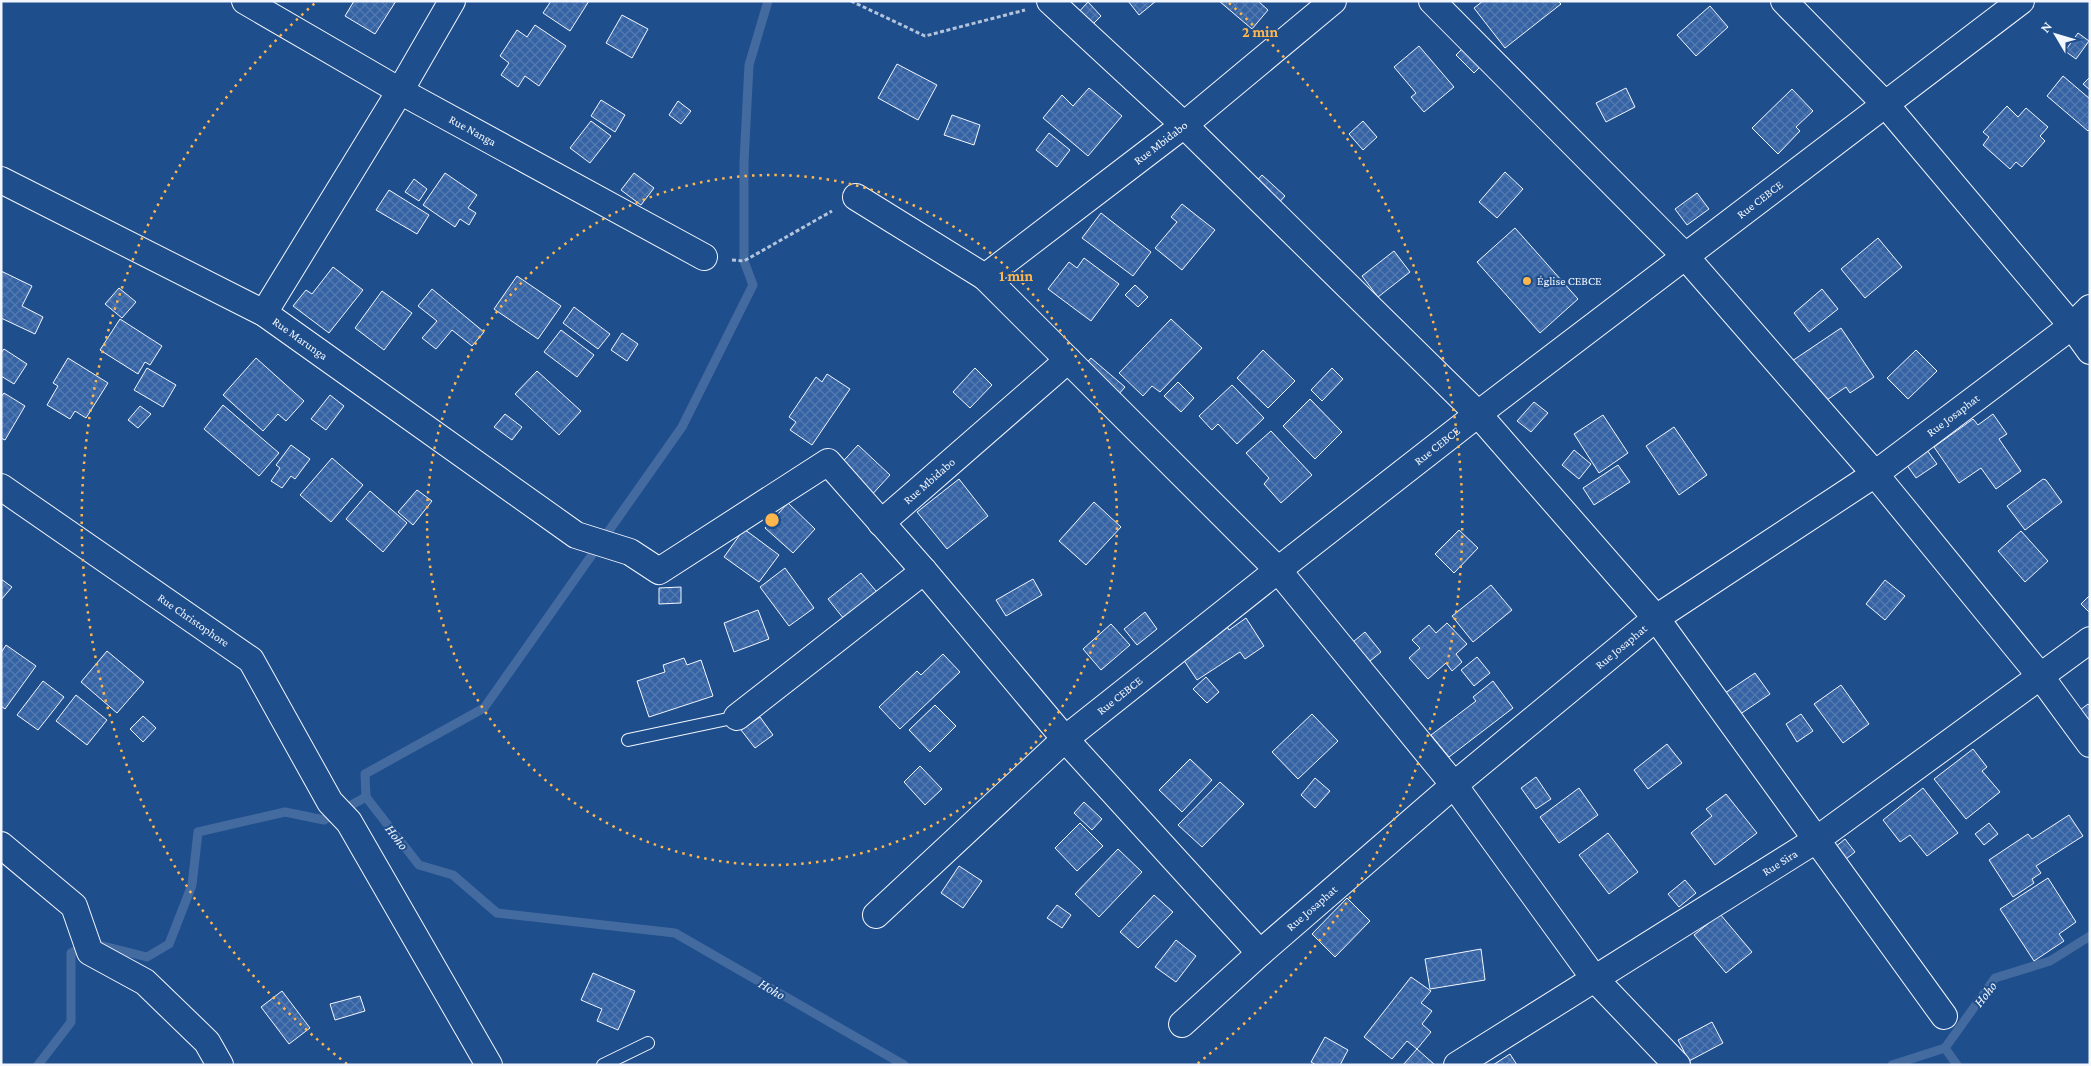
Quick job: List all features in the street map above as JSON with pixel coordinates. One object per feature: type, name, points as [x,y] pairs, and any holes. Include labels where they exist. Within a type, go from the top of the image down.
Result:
[{"type":"street","name":"Rue Nanga","points":[[245,1],[400,92],[704,257]]},
{"type":"street","points":[[264,313],[400,92],[452,1]]},
{"type":"street","name":"Rue Mbidabo","points":[[984,277],[1184,125],[1333,1]]},
{"type":"street","points":[[1432,1],[1685,256],[1876,474],[2041,677],[2090,744]]},
{"type":"street","points":[[1784,1],[1886,105],[2081,317],[2090,351]]},
{"type":"street","name":"Rue CEBCE","points":[[876,915],[1065,739],[1478,414],[2021,1]]},
{"type":"street","points":[[1051,2],[1184,125],[1478,414],[1656,618],[1944,1016]]},
{"type":"street","name":"Rue Marunga","points":[[1,180],[264,313],[576,535],[630,552],[659,571],[828,462],[881,523]]},
{"type":"street","points":[[856,197],[984,277],[1278,570],[1454,785],[1594,978],[1677,1065]]},
{"type":"street","name":"Rue Josaphat","points":[[1182,1024],[1260,953],[1454,785],[1656,618],[1876,474],[2081,317]]},
{"type":"street","name":"Rue Mbidabo","points":[[881,523],[1068,360]]},
{"type":"street","name":"Rue Christophore","points":[[1,487],[251,660],[330,802],[349,822],[489,1065]]},
{"type":"street","points":[[881,523],[924,571],[1065,739],[1260,953]]},
{"type":"street","points":[[736,717],[924,571]]},
{"type":"street","name":"Rue Sira","points":[[1457,1065],[1816,840],[2090,640]]},
{"type":"street","points":[[1,845],[74,906],[90,952],[145,982],[207,1042],[220,1065]]},
{"type":"lane","points":[[628,740],[736,717]]},
{"type":"lane","points":[[603,1065],[648,1043]]},
{"type":"path","points":[[851,1],[925,36],[1051,2]]},
{"type":"path","points":[[704,257],[744,261],[856,197]]},
{"type":"building","points":[[354,1],[396,1],[375,34],[345,16]]},
{"type":"building","points":[[551,1],[589,1],[570,31],[543,13]]},
{"type":"building","points":[[1128,1],[1156,1],[1139,15]]},
{"type":"building","points":[[1219,1],[1258,1],[1268,10],[1252,29]]},
{"type":"building","points":[[1483,1],[1558,1],[1561,4],[1505,48],[1474,8]]},
{"type":"building","points":[[1088,2],[1101,16],[1088,29],[1075,16]]},
{"type":"building","points":[[1710,6],[1728,27],[1696,56],[1677,35]]},
{"type":"building","points":[[622,15],[648,29],[632,58],[606,43]]},
{"type":"building","points":[[535,25],[566,46],[539,86],[525,76],[518,87],[501,75],[509,63],[500,56],[517,30],[527,37]]},
{"type":"building","points":[[2078,33],[2089,41],[2076,59],[2065,51]]},
{"type":"building","points":[[1468,43],[1486,61],[1474,73],[1456,55]]},
{"type":"building","points":[[1419,46],[1454,87],[1424,112],[1411,97],[1416,93],[1394,67]]},
{"type":"building","points":[[897,64],[937,85],[918,120],[878,98]]},
{"type":"building","points":[[2063,76],[2090,99],[2090,129],[2088,131],[2047,96]]},
{"type":"building","points":[[2090,77],[2090,90],[2083,84]]},
{"type":"building","points":[[1089,88],[1122,116],[1088,156],[1043,118],[1062,95],[1073,106]]},
{"type":"building","points":[[1626,88],[1635,107],[1606,122],[1596,103]]},
{"type":"building","points":[[1792,89],[1813,111],[1796,127],[1800,131],[1778,154],[1752,128]]},
{"type":"building","points":[[601,100],[625,115],[615,132],[591,116]]},
{"type":"building","points":[[678,101],[691,111],[681,124],[669,115]]},
{"type":"building","points":[[2007,106],[2018,117],[2026,108],[2048,127],[2040,136],[2045,141],[2022,167],[2016,162],[2010,169],[1983,145],[1989,137],[1983,132]]},
{"type":"building","points":[[952,115],[980,125],[974,145],[944,135]]},
{"type":"building","points":[[591,121],[611,136],[590,163],[570,148]]},
{"type":"building","points":[[1363,121],[1377,137],[1363,150],[1349,134]]},
{"type":"building","points":[[1049,133],[1070,150],[1057,167],[1036,150]]},
{"type":"building","points":[[1505,172],[1523,189],[1497,218],[1479,202]]},
{"type":"building","points":[[445,173],[477,195],[468,208],[476,213],[469,225],[460,219],[455,227],[423,205]]},
{"type":"building","points":[[634,173],[654,188],[641,205],[621,190]]},
{"type":"building","points":[[1262,175],[1285,196],[1268,215],[1245,194]]},
{"type":"building","points":[[414,179],[427,189],[419,201],[405,192]]},
{"type":"building","points":[[389,190],[429,215],[417,234],[376,210]]},
{"type":"building","points":[[1697,193],[1709,209],[1687,225],[1675,209]]},
{"type":"building","points":[[1182,204],[1215,230],[1182,270],[1155,248],[1177,222],[1171,217]]},
{"type":"building","points":[[1101,213],[1151,252],[1133,276],[1082,238]]},
{"type":"building","name":"Église CEBCE","points":[[1515,228],[1578,299],[1540,333],[1477,262]]},
{"type":"building","points":[[1878,238],[1902,267],[1865,298],[1841,269]]},
{"type":"building","points":[[1394,251],[1410,272],[1378,297],[1362,276]]},
{"type":"building","points":[[1084,258],[1119,284],[1091,321],[1048,289],[1069,262],[1077,268]]},
{"type":"building","points":[[333,267],[363,290],[329,333],[293,306],[306,290],[312,294]]},
{"type":"building","points":[[1,271],[32,286],[22,306],[43,317],[35,334],[1,318]]},
{"type":"building","points":[[517,276],[561,306],[538,339],[494,309]]},
{"type":"building","points":[[1135,285],[1148,297],[1138,307],[1125,295]]},
{"type":"building","points":[[119,288],[136,302],[122,318],[105,304]]},
{"type":"building","points":[[432,289],[484,332],[472,346],[452,330],[436,349],[422,338],[437,321],[418,306]]},
{"type":"building","points":[[1822,289],[1838,309],[1809,332],[1794,313]]},
{"type":"building","points":[[382,291],[412,313],[384,350],[355,328]]},
{"type":"building","points":[[574,307],[610,334],[598,349],[563,323]]},
{"type":"building","points":[[120,319],[162,346],[150,365],[145,362],[138,374],[100,350]]},
{"type":"building","points":[[1171,319],[1202,348],[1160,392],[1152,386],[1143,396],[1119,373]]},
{"type":"building","points":[[1841,328],[1874,377],[1850,393],[1846,387],[1821,404],[1792,361]]},
{"type":"building","points":[[561,330],[594,355],[577,377],[544,352]]},
{"type":"building","points":[[622,333],[638,344],[627,361],[611,350]]},
{"type":"building","points":[[4,349],[27,364],[14,384],[1,376],[1,353]]},
{"type":"building","points":[[1263,350],[1295,381],[1268,408],[1237,378]]},
{"type":"building","points":[[1916,350],[1937,371],[1908,399],[1887,378]]},
{"type":"building","points":[[68,358],[108,383],[86,418],[75,411],[70,419],[47,405],[58,386],[53,383]]},
{"type":"building","points":[[256,358],[304,401],[286,421],[278,414],[263,431],[223,395]]},
{"type":"building","points":[[1091,358],[1125,387],[1110,404],[1076,375]]},
{"type":"building","points":[[147,368],[176,385],[163,407],[134,390]]},
{"type":"building","points":[[975,368],[992,385],[970,408],[953,392]]},
{"type":"building","points":[[1332,368],[1343,379],[1322,401],[1311,390]]},
{"type":"building","points":[[537,371],[581,411],[559,435],[515,394]]},
{"type":"building","points":[[827,374],[850,389],[812,445],[790,430],[796,422],[789,417],[816,377],[822,382]]},
{"type":"building","points":[[1178,382],[1194,398],[1181,412],[1164,396]]},
{"type":"building","points":[[1232,385],[1264,418],[1237,444],[1218,424],[1212,430],[1199,416]]},
{"type":"building","points":[[4,393],[25,406],[5,440],[1,438],[1,397]]},
{"type":"building","points":[[330,395],[344,406],[326,430],[311,419]]},
{"type":"building","points":[[1310,399],[1342,432],[1315,459],[1283,426]]},
{"type":"building","points":[[1534,402],[1548,413],[1531,432],[1517,421]]},
{"type":"building","points":[[223,405],[279,453],[259,476],[204,429]]},
{"type":"building","points":[[140,406],[151,414],[138,428],[128,420]]},
{"type":"building","points":[[505,414],[522,427],[512,440],[494,427]]},
{"type":"building","points":[[1993,414],[2007,434],[1999,439],[2021,471],[1996,489],[1981,468],[1959,483],[1934,447],[1973,419],[1978,425]]},
{"type":"building","points":[[1603,415],[1628,453],[1599,473],[1574,434]]},
{"type":"building","points":[[1674,427],[1707,475],[1679,495],[1646,446]]},
{"type":"building","points":[[1271,431],[1312,475],[1281,503],[1264,484],[1269,478],[1246,453]]},
{"type":"building","points":[[291,445],[310,459],[295,479],[291,476],[282,488],[271,481],[280,468],[276,465]]},
{"type":"building","points":[[858,445],[890,475],[868,499],[836,469]]},
{"type":"building","points":[[1924,446],[1937,464],[1916,478],[1904,461]]},
{"type":"building","points":[[1574,450],[1591,464],[1579,479],[1562,465]]},
{"type":"building","points":[[332,458],[363,485],[331,522],[300,495]]},
{"type":"building","points":[[1618,465],[1630,482],[1594,505],[1583,488]]},
{"type":"building","points":[[959,479],[988,516],[947,549],[917,512]]},
{"type":"building","points":[[2043,479],[2046,480],[2062,502],[2025,530],[2007,506]]},
{"type":"building","points":[[417,490],[432,501],[413,525],[398,512]]},
{"type":"building","points":[[370,491],[407,523],[383,552],[346,519]]},
{"type":"building","points":[[1094,502],[1121,527],[1086,565],[1059,541]]},
{"type":"building","points":[[788,503],[815,529],[793,553],[765,528]]},
{"type":"building","points":[[744,529],[779,555],[759,582],[724,557]]},
{"type":"building","points":[[1459,530],[1478,548],[1454,573],[1435,554]]},
{"type":"building","points":[[2021,531],[2048,561],[2025,582],[1998,551]]},
{"type":"building","points":[[785,568],[814,608],[789,626],[760,587]]},
{"type":"building","points":[[861,573],[881,597],[848,624],[828,599]]},
{"type":"building","points":[[1,579],[12,587],[1,600]]},
{"type":"building","points":[[1033,579],[1042,595],[1006,616],[996,600]]},
{"type":"building","points":[[1885,580],[1905,596],[1885,620],[1866,604]]},
{"type":"building","points":[[1491,585],[1512,610],[1473,642],[1452,616]]},
{"type":"building","points":[[681,587],[681,603],[659,604],[659,588]]},
{"type":"building","points":[[2090,595],[2090,613],[2081,604]]},
{"type":"building","points":[[758,610],[769,639],[734,652],[724,623]]},
{"type":"building","points":[[1145,612],[1157,629],[1137,645],[1124,629]]},
{"type":"building","points":[[1246,618],[1264,646],[1245,659],[1240,652],[1197,680],[1179,653],[1225,623],[1229,630]]},
{"type":"building","points":[[1447,623],[1467,644],[1456,654],[1462,662],[1452,671],[1446,663],[1428,679],[1409,658],[1420,648],[1412,640],[1429,625],[1436,633]]},
{"type":"building","points":[[1111,624],[1130,645],[1101,670],[1083,649]]},
{"type":"building","points":[[1365,632],[1381,652],[1358,671],[1342,651]]},
{"type":"building","points":[[6,645],[36,666],[5,709],[1,706],[1,653]]},
{"type":"building","points":[[107,651],[144,682],[117,713],[81,682]]},
{"type":"building","points":[[943,654],[960,672],[900,729],[879,707],[917,671],[921,675]]},
{"type":"building","points":[[1477,657],[1490,673],[1474,686],[1461,670]]},
{"type":"building","points":[[684,658],[687,665],[701,660],[713,696],[649,717],[637,681],[665,672],[663,665]]},
{"type":"building","points":[[1755,673],[1770,694],[1730,721],[1716,699]]},
{"type":"building","points":[[1206,677],[1219,692],[1207,703],[1193,689]]},
{"type":"building","points":[[43,681],[64,697],[38,730],[17,715]]},
{"type":"building","points":[[1493,681],[1513,708],[1449,757],[1431,735],[1476,701],[1473,697]]},
{"type":"building","points":[[1841,685],[1869,724],[1843,743],[1814,704]]},
{"type":"building","points":[[76,695],[107,720],[87,745],[56,721]]},
{"type":"building","points":[[2088,704],[2090,706],[2090,738],[2072,716]]},
{"type":"building","points":[[935,705],[956,726],[930,752],[909,730]]},
{"type":"building","points":[[1312,714],[1338,741],[1298,779],[1272,752]]},
{"type":"building","points":[[1801,714],[1813,731],[1797,742],[1786,724]]},
{"type":"building","points":[[143,716],[156,728],[143,742],[130,729]]},
{"type":"building","points":[[760,717],[773,735],[755,748],[741,730]]},
{"type":"building","points":[[1667,744],[1682,763],[1648,789],[1634,770]]},
{"type":"building","points":[[1973,749],[1987,767],[1982,771],[2000,792],[1966,819],[1934,779]]},
{"type":"building","points":[[1190,759],[1212,780],[1182,812],[1159,790]]},
{"type":"building","points":[[920,766],[942,789],[925,805],[904,782]]},
{"type":"building","points":[[1536,777],[1551,799],[1536,809],[1521,788]]},
{"type":"building","points":[[1315,778],[1330,791],[1315,808],[1301,795]]},
{"type":"building","points":[[1220,782],[1244,804],[1202,847],[1178,825]]},
{"type":"building","points":[[1579,788],[1598,815],[1559,843],[1540,817]]},
{"type":"building","points":[[1923,788],[1958,833],[1927,856],[1910,835],[1900,842],[1883,820]]},
{"type":"building","points":[[1726,794],[1757,833],[1715,865],[1691,833],[1712,816],[1706,809]]},
{"type":"building","points":[[1084,802],[1102,819],[1092,830],[1074,813]]},
{"type":"building","points":[[2069,815],[2083,836],[2036,866],[2041,873],[2032,879],[2034,883],[2013,897],[1989,860],[2028,834],[2032,839]]},
{"type":"building","points":[[1080,823],[1103,846],[1077,871],[1055,848]]},
{"type":"building","points":[[1989,823],[1998,834],[1984,845],[1975,834]]},
{"type":"building","points":[[1608,833],[1638,872],[1609,894],[1579,855]]},
{"type":"building","points":[[1845,839],[1855,852],[1833,869],[1823,857]]},
{"type":"building","points":[[1118,849],[1142,872],[1099,917],[1075,894]]},
{"type":"building","points":[[959,866],[982,881],[963,908],[941,893]]},
{"type":"building","points":[[2048,878],[2076,922],[2059,934],[2064,941],[2034,961],[2000,909]]},
{"type":"building","points":[[1685,880],[1696,893],[1679,907],[1668,894]]},
{"type":"building","points":[[1154,895],[1173,912],[1138,948],[1120,932]]},
{"type":"building","points":[[1347,898],[1370,921],[1335,957],[1312,934]]},
{"type":"building","points":[[1057,905],[1071,915],[1062,928],[1047,918]]},
{"type":"building","points":[[1720,914],[1752,952],[1726,973],[1694,935]]},
{"type":"building","points":[[1176,940],[1196,956],[1176,982],[1155,967]]},
{"type":"building","points":[[1481,949],[1485,980],[1430,989],[1425,959]]},
{"type":"building","points":[[593,973],[635,991],[618,1030],[597,1021],[602,1009],[581,1000]]},
{"type":"building","points":[[1411,977],[1431,991],[1421,1003],[1432,1011],[1422,1024],[1431,1032],[1417,1049],[1407,1041],[1392,1059],[1364,1037]]},
{"type":"building","points":[[282,991],[310,1028],[289,1044],[261,1007]]},
{"type":"building","points":[[360,996],[365,1011],[335,1020],[330,1004]]},
{"type":"building","points":[[1712,1022],[1723,1043],[1689,1061],[1678,1040]]},
{"type":"building","points":[[1325,1037],[1348,1050],[1340,1065],[1316,1065],[1311,1062]]},
{"type":"building","points":[[1417,1049],[1435,1065],[1403,1065]]},
{"type":"building","points":[[1510,1054],[1517,1065],[1493,1065]]},
{"type":"waterway","points":[[366,797],[365,774],[484,708],[682,427],[753,285],[744,261],[744,162],[749,65],[768,1]]},
{"type":"waterway","name":"Hoho","points":[[366,797],[419,865],[453,875],[497,913],[675,933],[904,1065]]},
{"type":"waterway","name":"Hoho","points":[[99,945],[147,957],[169,944],[192,885],[198,832],[285,812],[324,820],[366,797]]},
{"type":"waterway","name":"Hoho","points":[[1892,1065],[1945,1048],[1995,978],[2050,961],[2090,936]]},
{"type":"waterway","name":"Hoho","points":[[38,1065],[71,1022],[71,953],[86,945]]},
{"type":"waterway","points":[[1945,1048],[1957,1065]]},
{"type":"place","name":"Église CEBCE","points":[[1527,281]]}]
